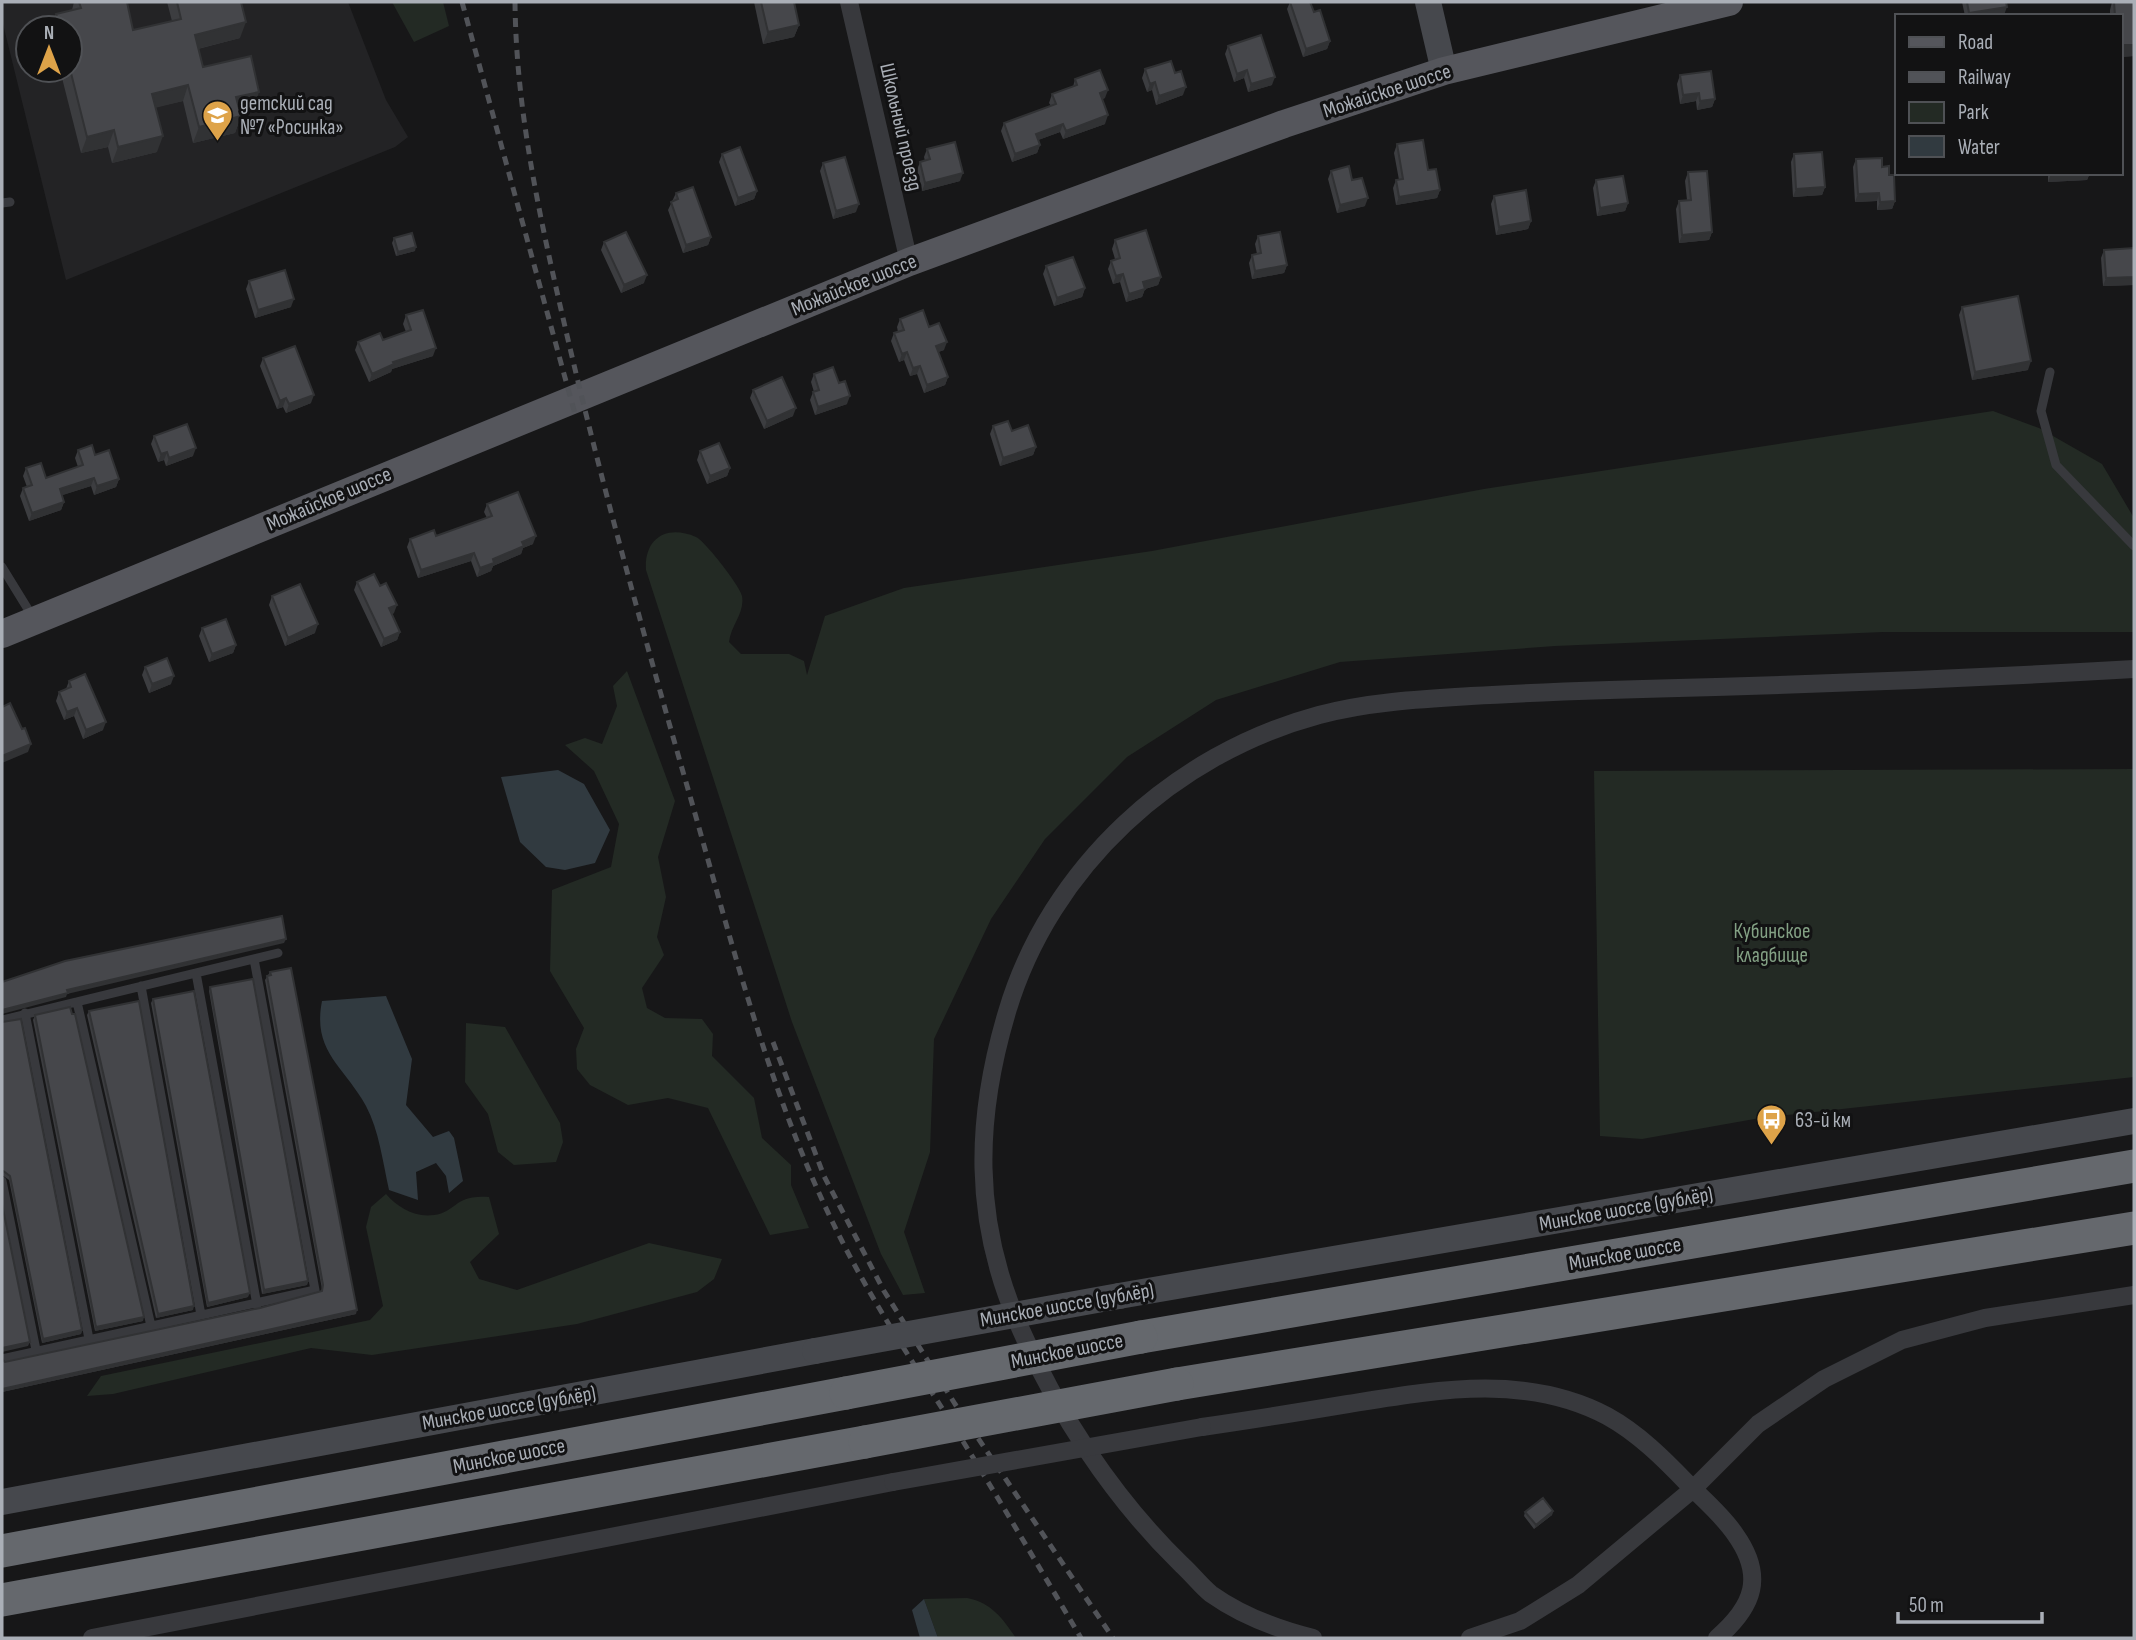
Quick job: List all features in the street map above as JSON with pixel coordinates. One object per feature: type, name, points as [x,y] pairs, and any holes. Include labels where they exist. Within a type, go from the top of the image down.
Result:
[{"type":"highway","name":"Минское шоссе","points":[[2,1551],[1142,1337],[2134,1166]]},
{"type":"highway","points":[[2,1600],[1177,1384],[2134,1228]]},
{"type":"main road","points":[[1428,2],[1444,71]]},
{"type":"main road","name":"Можайское шоссе","points":[[2,634],[909,262],[1284,124],[1444,71],[1729,2]]},
{"type":"main road","name":"Минское шоссе (дублёр)","points":[[2,1502],[1119,1296],[2134,1121]]},
{"type":"street","name":"Школьный проезд","points":[[849,2],[909,262]]},
{"type":"street","points":[[1314,1638],[1270,1628],[1211,1593],[1149,1532],[1071,1426],[1034,1361],[998,1276],[988,1220],[983,1129],[994,1056],[1016,982],[1047,920],[1092,856],[1155,795],[1231,748],[1319,715],[1413,699],[1531,692],[1899,682],[2134,669]]},
{"type":"street","points":[[1470,1638],[1520,1621],[1578,1585],[1693,1489],[1758,1424],[1824,1379],[1902,1340],[1985,1318],[2134,1295]]},
{"type":"street","points":[[92,1638],[893,1482],[1202,1427],[1422,1392],[1488,1387],[1557,1396],[1608,1417],[1657,1452],[1727,1522],[1746,1549],[1754,1576],[1739,1620],[1717,1638]]},
{"type":"lane","points":[[2050,372],[2041,411],[2056,465],[2134,546]]},
{"type":"lane","points":[[2,567],[35,621]]},
{"type":"lane","points":[[2,1020],[278,953]]},
{"type":"lane","points":[[2,1359],[257,1305],[315,1290],[254,959]]},
{"type":"lane","points":[[196,973],[257,1305]]},
{"type":"lane","points":[[141,986],[201,1315]]},
{"type":"lane","points":[[77,1002],[150,1326]]},
{"type":"lane","points":[[25,1013],[89,1339]]},
{"type":"lane","points":[[2,1181],[36,1350]]},
{"type":"shaded area","name":"детский сад №7 «Росинка»","points":[[3,2],[348,2],[386,100],[408,137],[395,147],[66,280],[18,84],[84,84],[84,14],[14,14],[14,69],[2,20]]},
{"type":"green space","points":[[392,2],[443,2],[449,26],[414,42]]},
{"type":"green space","points":[[1993,411],[2039,428],[2102,464],[2134,518],[2134,632],[1883,632],[1555,646],[1340,662],[1216,700],[1127,757],[1045,839],[991,919],[934,1039],[930,1152],[904,1232],[925,1293],[903,1295],[881,1254],[792,1022],[646,570],[649,550],[659,537],[675,532],[696,537],[729,574],[740,591],[742,602],[729,642],[741,654],[789,654],[804,661],[807,675],[825,616],[904,588],[1152,551],[1484,489]]},
{"type":"green space","points":[[627,671],[675,801],[658,857],[666,897],[657,937],[664,955],[642,988],[647,1008],[665,1018],[702,1019],[713,1034],[712,1056],[754,1098],[762,1138],[791,1165],[791,1185],[809,1228],[770,1235],[708,1108],[668,1098],[628,1105],[590,1085],[577,1069],[576,1049],[584,1028],[550,971],[552,890],[611,867],[619,824],[594,771],[565,745],[585,738],[602,744],[617,706],[613,686]]},
{"type":"green space","name":"Кубинское кладбище","points":[[2134,769],[2134,1077],[1760,1118],[1642,1139],[1600,1136],[1594,771]]},
{"type":"green space","points":[[466,1023],[505,1027],[560,1123],[563,1142],[556,1162],[514,1165],[498,1152],[488,1114],[465,1082]]},
{"type":"green space","points":[[386,1194],[395,1203],[420,1215],[442,1213],[469,1198],[489,1197],[499,1234],[470,1262],[479,1279],[517,1290],[649,1243],[722,1259],[714,1279],[697,1292],[577,1324],[372,1355],[311,1348],[113,1394],[87,1396],[101,1376],[370,1320],[383,1306],[366,1227],[371,1207]]},
{"type":"green space","points":[[967,1598],[990,1608],[1016,1638],[938,1638],[924,1599]]},
{"type":"water","points":[[558,770],[584,784],[610,830],[595,863],[565,870],[546,867],[520,842],[501,777]]},
{"type":"water","points":[[386,996],[412,1059],[406,1105],[433,1137],[449,1131],[454,1138],[463,1181],[449,1193],[446,1176],[436,1163],[416,1172],[418,1200],[389,1190],[370,1115],[326,1046],[320,1019],[322,1001]]},
{"type":"water","points":[[924,1599],[938,1638],[920,1638],[912,1610]]},
{"type":"building","points":[[79,2],[127,2],[133,30],[181,19],[177,2],[241,2],[246,22],[195,35],[203,67],[251,56],[259,92],[236,97],[241,116],[199,127],[188,85],[152,94],[163,136],[118,147],[114,130],[87,137],[74,84],[84,84],[84,14],[56,14],[81,8]]},
{"type":"building","points":[[761,2],[794,2],[799,25],[768,32]]},
{"type":"building","points":[[1290,2],[1310,2],[1314,12],[1320,10],[1330,41],[1306,49]]},
{"type":"building","points":[[1967,2],[2006,2],[2007,7],[1969,13]]},
{"type":"building","points":[[2114,2],[2134,2],[2134,45],[2122,45],[2122,14],[2115,14]]},
{"type":"building","points":[[1261,35],[1275,77],[1251,84],[1247,70],[1237,74],[1228,46]]},
{"type":"building","points":[[1171,61],[1175,73],[1181,71],[1186,87],[1159,96],[1155,82],[1150,84],[1145,69]]},
{"type":"building","points":[[1100,70],[1108,90],[1100,93],[1108,115],[1066,131],[1063,124],[1036,134],[1040,145],[1015,154],[1004,123],[1056,104],[1052,94],[1077,85],[1075,79]]},
{"type":"building","points":[[1711,71],[1715,99],[1700,101],[1699,93],[1683,95],[1680,75]]},
{"type":"building","points":[[1423,140],[1428,170],[1436,169],[1440,190],[1399,197],[1396,180],[1403,179],[1397,144]]},
{"type":"building","points":[[955,142],[963,173],[925,183],[920,162],[930,159],[927,149]]},
{"type":"building","points":[[740,147],[757,191],[738,198],[722,154]]},
{"type":"building","points":[[1822,152],[1825,187],[1796,189],[1794,154]]},
{"type":"building","points":[[845,157],[859,204],[836,211],[823,163]]},
{"type":"building","points":[[1882,158],[1882,167],[1889,166],[1889,175],[1894,175],[1895,201],[1880,202],[1879,193],[1858,194],[1856,159]]},
{"type":"building","points":[[1349,166],[1352,180],[1362,178],[1368,198],[1340,205],[1331,171]]},
{"type":"building","points":[[1707,171],[1712,232],[1682,235],[1679,201],[1691,200],[1688,172]]},
{"type":"building","points":[[1623,176],[1628,203],[1600,208],[1596,180]]},
{"type":"building","points":[[693,187],[711,237],[686,245],[671,202],[678,199],[676,193]]},
{"type":"building","points":[[1526,190],[1531,221],[1499,227],[1494,196]]},
{"type":"building","points":[[1146,230],[1161,277],[1143,282],[1145,289],[1129,294],[1123,274],[1116,276],[1111,261],[1120,258],[1115,240]]},
{"type":"building","points":[[626,232],[647,275],[624,285],[604,242]]},
{"type":"building","points":[[1280,232],[1287,265],[1255,271],[1252,255],[1261,253],[1258,236]]},
{"type":"building","points":[[412,233],[416,247],[398,252],[394,238]]},
{"type":"building","points":[[2134,248],[2134,277],[2106,278],[2104,250]]},
{"type":"building","points":[[1073,257],[1085,288],[1057,298],[1046,266]]},
{"type":"building","points":[[285,270],[294,299],[258,310],[249,281]]},
{"type":"building","points":[[2018,296],[2031,361],[1975,372],[1962,307]]},
{"type":"building","points":[[423,310],[436,348],[393,362],[394,364],[372,374],[358,342],[380,333],[383,340],[411,330],[406,315]]},
{"type":"building","points":[[923,310],[929,327],[939,323],[947,342],[936,346],[948,377],[927,385],[920,366],[913,368],[907,352],[902,354],[894,333],[904,330],[900,319]]},
{"type":"building","points":[[295,346],[314,395],[289,404],[286,398],[280,401],[263,358]]},
{"type":"building","points":[[833,367],[839,383],[845,381],[850,396],[818,407],[813,392],[819,390],[814,374]]},
{"type":"building","points":[[782,377],[796,408],[767,421],[753,390]]},
{"type":"building","points":[[1008,421],[1012,431],[1028,425],[1036,447],[1003,458],[993,426]]},
{"type":"building","points":[[187,424],[196,448],[169,458],[167,452],[161,454],[154,436]]},
{"type":"building","points":[[719,443],[730,468],[710,476],[700,451]]},
{"type":"building","points":[[92,445],[95,455],[109,450],[119,479],[97,486],[94,478],[60,489],[64,502],[32,513],[23,488],[32,485],[26,468],[41,463],[46,478],[83,465],[78,450]]},
{"type":"building","points":[[518,492],[536,536],[522,542],[524,546],[493,559],[494,563],[480,568],[474,553],[421,570],[410,539],[434,530],[436,536],[492,516],[487,504]]},
{"type":"building","points":[[374,574],[380,586],[386,583],[397,605],[389,608],[400,632],[384,639],[357,582]]},
{"type":"building","points":[[300,584],[318,624],[288,638],[272,596]]},
{"type":"building","points":[[226,619],[236,645],[212,654],[202,628]]},
{"type":"building","points":[[167,658],[174,676],[152,684],[145,667]]},
{"type":"building","points":[[85,674],[106,722],[86,730],[77,708],[67,712],[59,692],[71,687],[69,681]]},
{"type":"building","points":[[10,703],[31,744],[2,756],[2,707]]},
{"type":"building","points":[[282,916],[286,939],[67,990],[68,993],[2,1010],[2,982],[65,961]]},
{"type":"building","points":[[291,968],[357,1310],[2,1389],[2,1359],[5,1362],[260,1308],[322,1291],[267,976],[271,975],[270,972]]},
{"type":"building","points":[[253,979],[308,1281],[264,1290],[210,987]]},
{"type":"building","points":[[194,991],[250,1293],[208,1303],[153,999]]},
{"type":"building","points":[[139,1001],[194,1306],[158,1314],[89,1011]]},
{"type":"building","points":[[70,1007],[72,1014],[75,1014],[144,1317],[96,1327],[35,1015]]},
{"type":"building","points":[[21,1019],[82,1330],[43,1339],[10,1176],[2,1170],[2,1022]]},
{"type":"building","points":[[2,1204],[30,1342],[2,1348]]},
{"type":"building","points":[[1543,1498],[1553,1511],[1536,1525],[1525,1512]]},
{"type":"railway","points":[[462,2],[575,414]]},
{"type":"railway","points":[[515,2],[516,44],[525,126],[548,250],[579,386],[651,657],[730,939],[766,1055],[808,1168],[860,1276],[1081,1638]]},
{"type":"railway","points":[[773,1042],[824,1176],[884,1291],[955,1404],[1113,1638]]},
{"type":"place","name":"детский сад №7 «Росинка»","points":[[217,142]]},
{"type":"place","name":"63-й км","points":[[1772,1147]]}]
